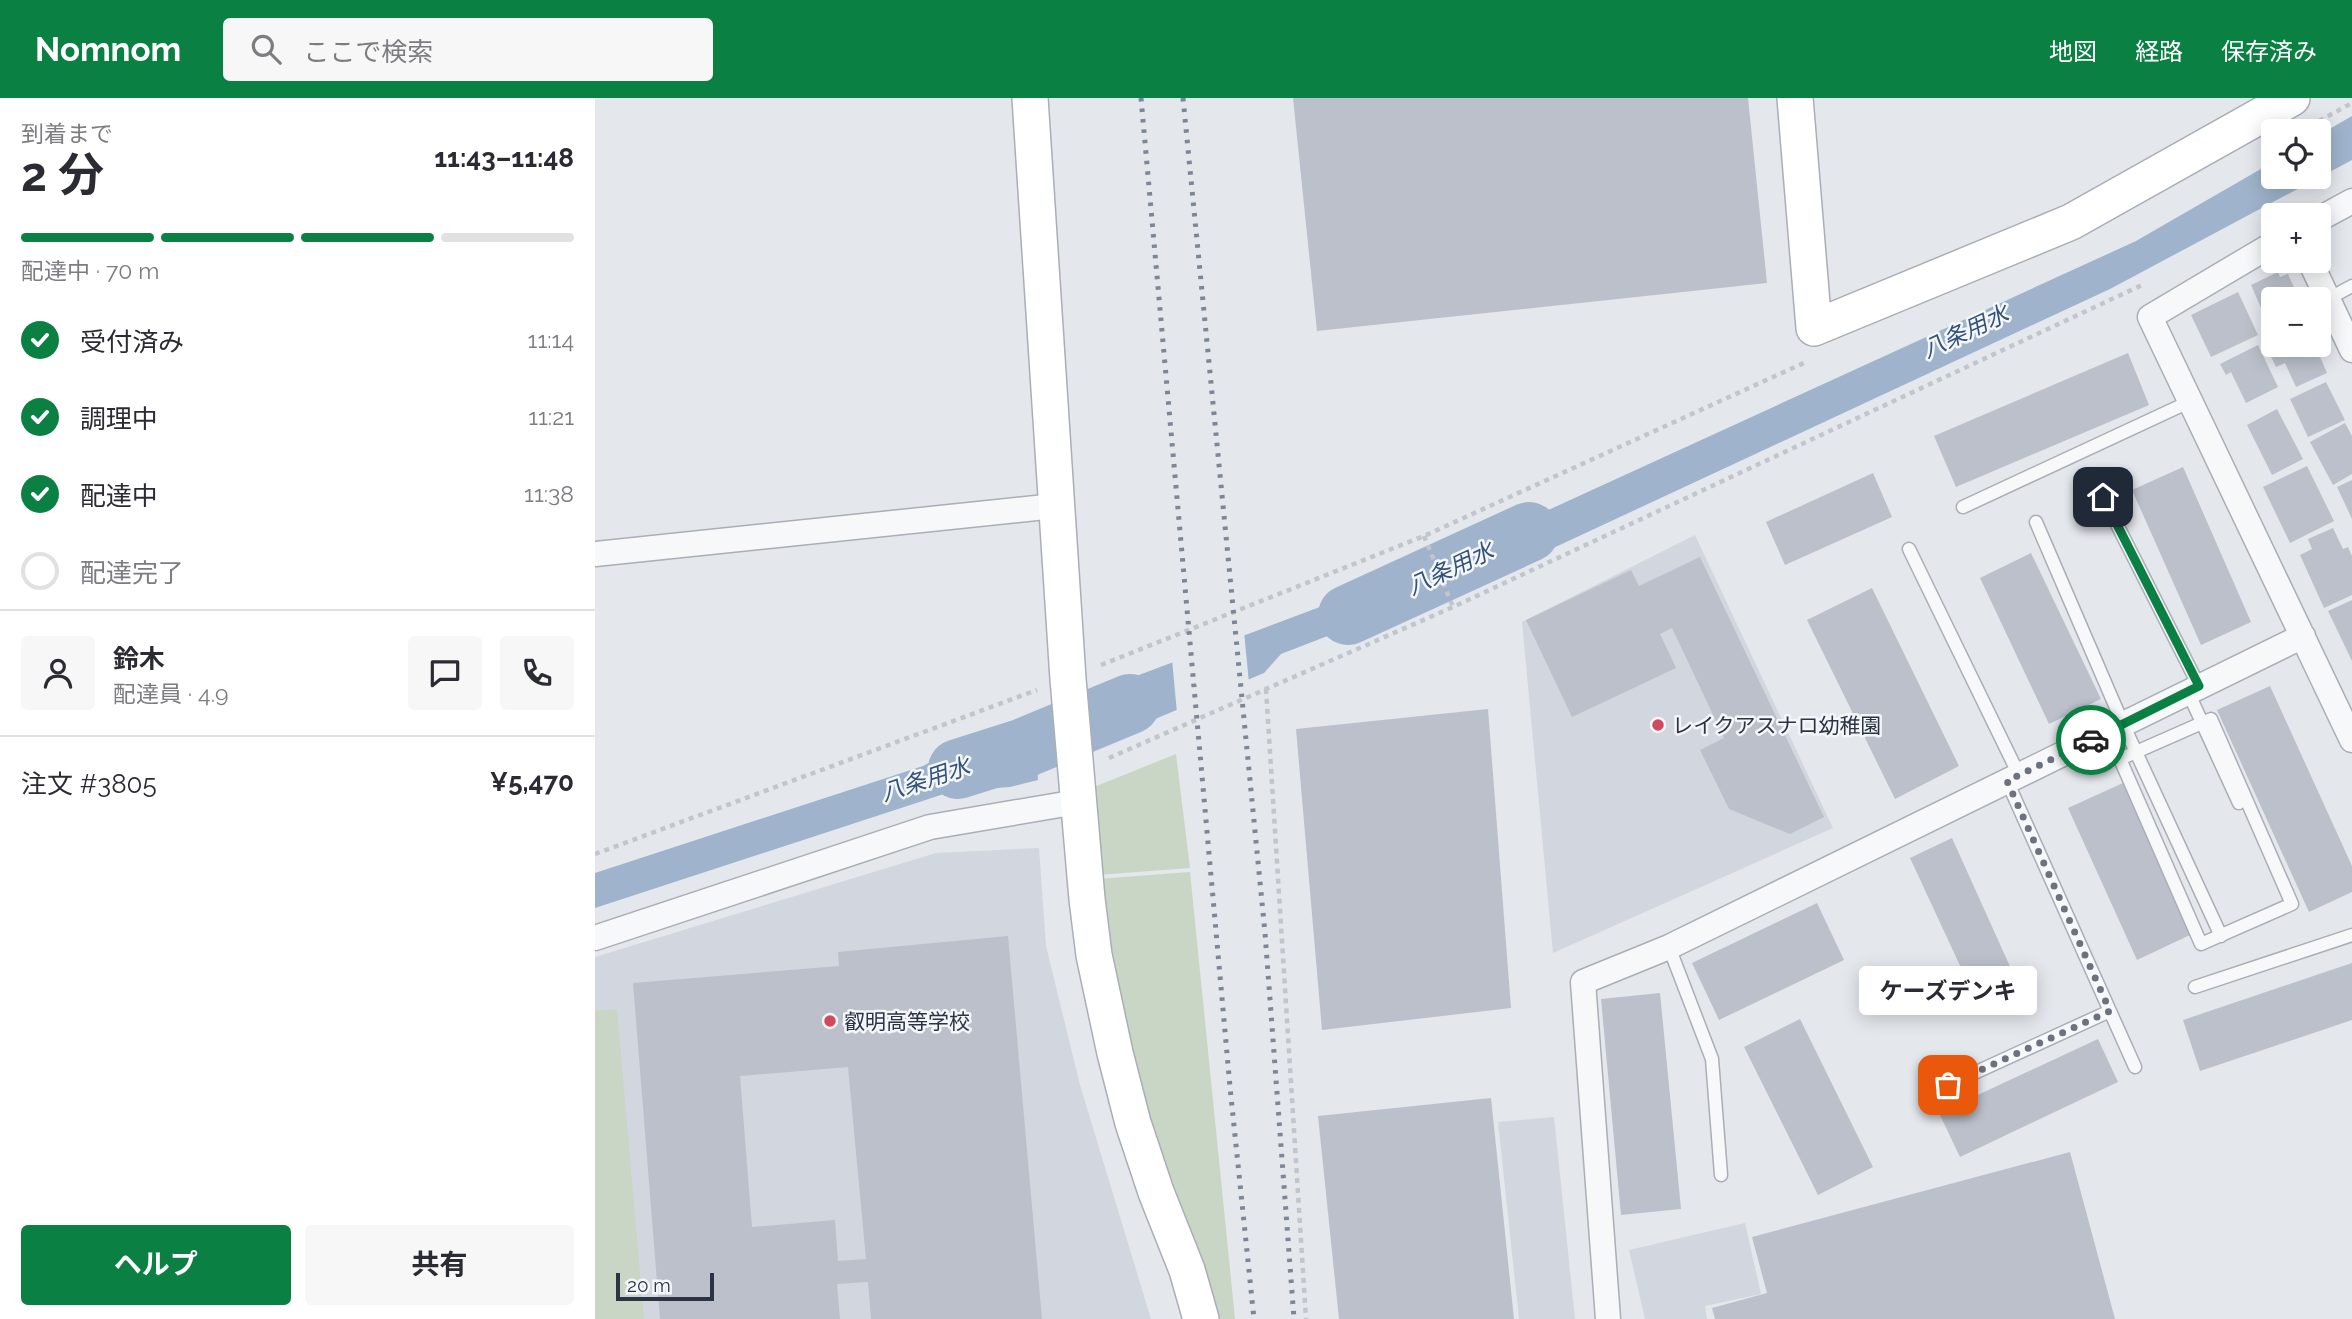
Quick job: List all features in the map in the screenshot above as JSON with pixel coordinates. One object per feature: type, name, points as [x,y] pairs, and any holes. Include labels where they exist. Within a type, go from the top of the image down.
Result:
[{"type":"street","points":[[1030,98],[1055,506],[1076,779],[1094,955],[1133,1123],[1156,1192],[1187,1270],[1201,1319]]},
{"type":"street","points":[[1795,98],[1814,328],[2071,222],[2301,112]]},
{"type":"street","points":[[2331,212],[2352,201]]},
{"type":"street","points":[[2261,251],[2150,317],[2352,740]]},
{"type":"street","points":[[2331,305],[2352,350]]},
{"type":"street","points":[[595,554],[1055,506]]},
{"type":"street","points":[[1608,1319],[1583,982],[1669,947],[2303,636]]},
{"type":"street","points":[[595,938],[1076,779]]},
{"type":"lane","points":[[2331,297],[2352,286]]},
{"type":"lane","points":[[1963,507],[2191,401]]},
{"type":"lane","points":[[2103,497],[2194,689],[2202,723],[2285,906],[2201,944],[2119,759],[2202,723]]},
{"type":"lane","points":[[2036,522],[2123,724],[2221,936]]},
{"type":"lane","points":[[1909,549],[2013,778],[2135,1068]]},
{"type":"lane","points":[[2195,987],[2352,935]]},
{"type":"lane","points":[[1669,947],[1712,1059],[1721,1175]]},
{"type":"lane","points":[[1948,1085],[2110,1011]]},
{"type":"path","points":[[2301,112],[2352,103]]},
{"type":"path","points":[[1076,779],[1090,766],[1453,607],[2150,281]]},
{"type":"path","points":[[595,854],[1068,679],[1424,536],[1813,359],[1814,328]]},
{"type":"path","points":[[1424,536],[1453,607]]},
{"type":"path","points":[[1266,689],[1306,1319]]},
{"type":"shaded area","name":"レイクアスナロ幼稚園","points":[[1695,535],[1833,828],[1553,953],[1522,622]]},
{"type":"shaded area","name":"叡明高等学校","points":[[1039,848],[1046,946],[1080,1085],[1151,1319],[595,1319],[595,957],[936,853]]},
{"type":"shaded area","points":[[1554,1117],[1575,1319],[1519,1319],[1498,1122]]},
{"type":"shaded area","points":[[1745,1223],[1761,1294],[1705,1306],[1707,1319],[1645,1319],[1629,1250]]},
{"type":"green space","points":[[1176,754],[1190,868],[1098,875],[1089,789]]},
{"type":"green space","points":[[1190,872],[1235,1319],[1215,1319],[1174,1190],[1140,1097],[1097,879]]},
{"type":"green space","points":[[617,1009],[644,1319],[595,1319],[595,1011]]},
{"type":"water","points":[[2352,116],[2352,160],[2331,171],[2331,128]]},
{"type":"water","points":[[2261,169],[2261,189],[2298,189],[2271,203],[2261,203],[2261,209],[2110,289],[1534,557],[1463,586],[1450,555],[2136,241]]},
{"type":"water","points":[[1418,570],[1431,596],[1281,654],[1264,673],[1089,747],[1091,693]]},
{"type":"water","points":[[1035,723],[1038,780],[1010,787],[953,791],[595,908],[595,873],[923,766],[984,733]]},
{"type":"pier","points":[[1244,632],[1249,683],[1177,713],[1172,659]]},
{"type":"building","points":[[1293,98],[1748,98],[1767,283],[1317,331]]},
{"type":"building","points":[[2278,273],[2280,277],[2288,274],[2294,287],[2261,287],[2261,308],[2251,285]]},
{"type":"building","points":[[2238,292],[2258,335],[2211,357],[2191,315]]},
{"type":"building","points":[[2258,345],[2261,357],[2264,357],[2278,387],[2246,403],[2231,372],[2226,375],[2220,364]]},
{"type":"building","points":[[2128,353],[2149,405],[1956,487],[1934,436]]},
{"type":"building","points":[[2271,357],[2320,357],[2327,373],[2296,387],[2285,363],[2276,367]]},
{"type":"building","points":[[2326,382],[2345,420],[2308,437],[2290,399]]},
{"type":"building","points":[[2277,409],[2303,459],[2272,475],[2247,425]]},
{"type":"building","points":[[2345,423],[2352,436],[2352,474],[2333,485],[2310,442]]},
{"type":"building","points":[[2307,466],[2334,521],[2290,543],[2263,487]]},
{"type":"building","points":[[2183,467],[2251,622],[2201,645],[2132,490]]},
{"type":"building","points":[[1873,473],[1892,517],[1785,565],[1766,522]]},
{"type":"building","points":[[2352,480],[2352,519],[2337,487]]},
{"type":"building","points":[[2333,528],[2343,549],[2348,547],[2352,556],[2352,595],[2324,608],[2300,555],[2312,549],[2308,539]]},
{"type":"building","points":[[2031,553],[2101,699],[2049,724],[1980,578]]},
{"type":"building","points":[[1700,557],[1824,817],[1790,834],[1729,809],[1700,750],[1724,738],[1672,628],[1660,634],[1676,668],[1572,717],[1526,620],[1631,570],[1639,586]]},
{"type":"building","points":[[1872,588],[1959,766],[1895,799],[1807,620]]},
{"type":"building","points":[[2352,600],[2352,661],[2328,611]]},
{"type":"building","points":[[2270,686],[2352,866],[2352,892],[2309,912],[2217,710]]},
{"type":"building","points":[[1488,709],[1511,1008],[1322,1030],[1296,729]]},
{"type":"building","points":[[2123,783],[2192,934],[2137,960],[2068,808]]},
{"type":"building","points":[[1952,838],[2017,982],[1976,1000],[1910,858]]},
{"type":"building","points":[[1817,903],[1844,960],[1719,1020],[1692,963]]},
{"type":"building","points":[[1008,936],[1042,1319],[871,1319],[868,1282],[837,1284],[840,1319],[660,1319],[633,983],[839,966],[838,952]],"holes":[[[848,1067],[866,1259],[838,1261],[835,1220],[752,1227],[740,1076]]]},
{"type":"building","points":[[2352,963],[2352,1020],[2200,1071],[2183,1020]]},
{"type":"building","points":[[1660,993],[1681,1209],[1621,1215],[1601,999]]},
{"type":"building","points":[[1800,1019],[1873,1167],[1818,1195],[1744,1047]]},
{"type":"building","points":[[2098,1039],[2118,1082],[1960,1157],[1939,1113]]},
{"type":"building","points":[[1491,1098],[1514,1319],[1339,1319],[1318,1116]]},
{"type":"building","points":[[2070,1152],[2115,1319],[1715,1319],[1712,1308],[1767,1293],[1752,1237]]},
{"type":"waterway","name":"八条用水","points":[[1348,615],[1529,532]]},
{"type":"waterway","name":"八条用水","points":[[958,769],[1024,748],[1130,704]]},
{"type":"railway","points":[[1141,98],[1230,1087],[1254,1319]]},
{"type":"railway","points":[[1183,98],[1265,933],[1294,1319]]},
{"type":"way so far","points":[[1948,1085],[2110,1011],[2007,781],[2091,740]]},
{"type":"place","name":"レイクアスナロ幼稚園","points":[[1658,725]]},
{"type":"place","name":"叡明高等学校","points":[[830,1021]]},
{"type":"place","name":"ケーズデンキ","points":[[1948,1085]]},
{"type":"route","points":[[2091,740],[2199,686],[2103,497]]}]
